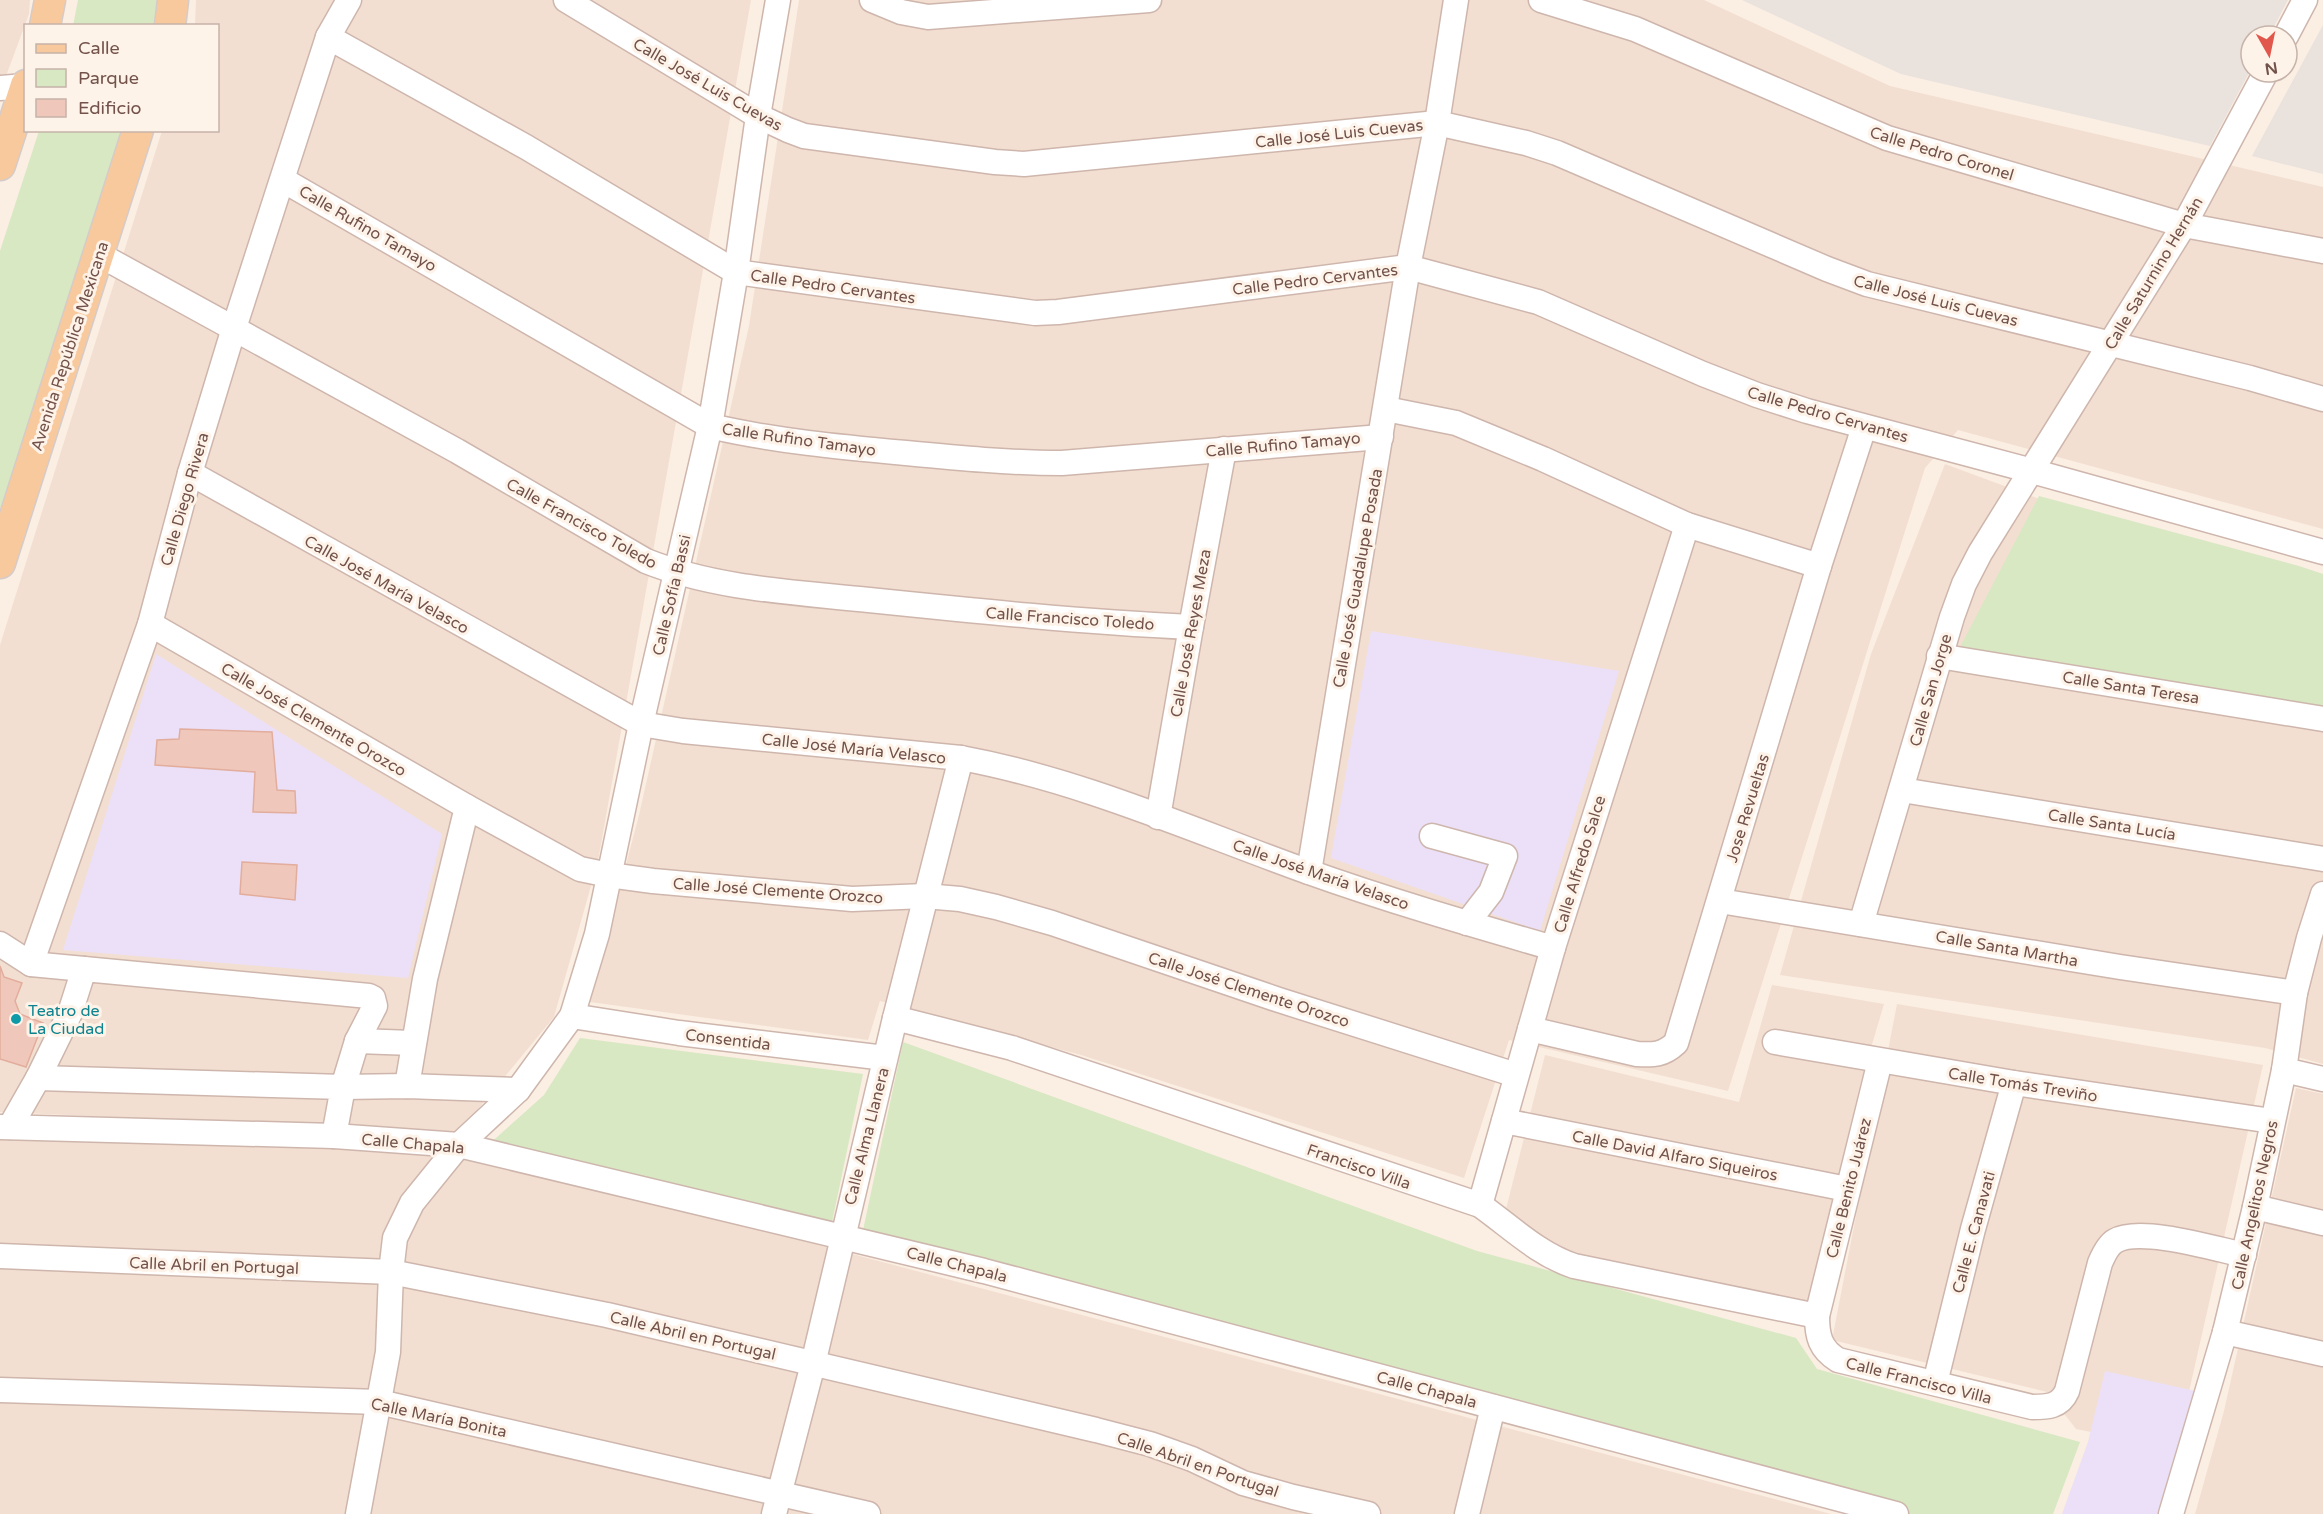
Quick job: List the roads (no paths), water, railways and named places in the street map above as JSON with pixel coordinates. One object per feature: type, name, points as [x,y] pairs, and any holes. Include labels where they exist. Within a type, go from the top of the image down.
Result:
[{"type":"main road","points":[[45,24],[50,0]]},
{"type":"main road","points":[[170,24],[173,0]]},
{"type":"main road","points":[[0,165],[24,88]]},
{"type":"main road","name":"Avenida República Mexicana","points":[[0,563],[137,132]]},
{"type":"street","name":"Calle José Luis Cuevas","points":[[566,0],[758,116],[804,136],[1010,164],[1437,123],[1526,143],[1557,153],[1861,282],[2323,399]]},
{"type":"street","name":"Calle Sofía Bassi","points":[[358,1514],[388,1352],[395,1238],[408,1212],[459,1145],[518,1089],[572,1016],[597,934],[641,724],[710,426],[778,0]]},
{"type":"street","points":[[872,0],[901,12],[928,17],[1149,0]]},
{"type":"street","name":"Calle José Guadalupe Posada","points":[[1309,872],[1408,267],[1437,123],[1456,0]]},
{"type":"street","name":"Calle Pedro Coronel","points":[[1541,0],[1635,29],[1887,138],[2184,225],[2323,251]]},
{"type":"street","points":[[2292,24],[2305,0]]},
{"type":"street","name":"Calle Diego Rivera","points":[[31,964],[150,624],[190,473],[234,328],[336,14]]},
{"type":"street","name":"Calle Pedro Cervantes","points":[[336,14],[526,147],[736,272],[1035,313],[1058,312],[1408,267],[1538,302],[1757,395],[1864,427],[2323,552]]},
{"type":"street","name":"Calle Saturnino Hernán","points":[[2032,471],[2184,225],[2260,84]]},
{"type":"street","points":[[0,88],[24,85]]},
{"type":"street","name":"Calle Rufino Tamayo","points":[[283,180],[710,426],[755,436],[830,446],[1023,463],[1062,463],[1380,437]]},
{"type":"street","name":"Calle Francisco Toledo","points":[[98,254],[457,451],[645,561],[675,573],[715,582],[829,596],[1104,623],[1191,627]]},
{"type":"street","points":[[1386,409],[1456,423],[1543,459],[1687,525],[1819,566]]},
{"type":"street","name":"Jose Revueltas","points":[[1530,1029],[1637,1054],[1654,1055],[1666,1052],[1676,1043],[1819,566],[1864,427]]},
{"type":"street","name":"Calle José Reyes Meza","points":[[1158,817],[1224,449]]},
{"type":"street","name":"Calle San Jorge","points":[[1861,924],[1940,656],[1964,584],[1980,553],[2032,471]]},
{"type":"street","name":"Calle José María Velasco","points":[[190,473],[641,724],[961,758],[1006,766],[1062,782],[1309,872],[1553,948]]},
{"type":"street","name":"Calle Alfredo Salce","points":[[1480,1205],[1553,948],[1687,525]]},
{"type":"street","name":"Calle José Clemente Orozco","points":[[150,624],[467,807],[580,869],[609,875],[852,899],[925,896],[960,899],[1052,923],[1279,1000],[1516,1075]]},
{"type":"street","name":"Calle Santa Teresa","points":[[1940,656],[2323,719]]},
{"type":"street","name":"Calle Alma Llanera","points":[[777,1504],[813,1364],[885,1058],[961,758]]},
{"type":"street","name":"Calle Santa Lucía","points":[[1902,790],[2323,859]]},
{"type":"street","points":[[407,1086],[425,979],[467,807]]},
{"type":"street","points":[[1432,836],[1505,856],[1491,892],[1467,923]]},
{"type":"street","name":"Calle Angelitos Negros","points":[[2171,1514],[2225,1332],[2244,1255],[2284,1070],[2295,993],[2316,939],[2323,894]]},
{"type":"street","name":"Calle Santa Martha","points":[[1720,901],[2120,967],[2295,993]]},
{"type":"street","points":[[0,944],[31,964],[373,998],[375,1006],[357,1041],[343,1087],[334,1136]]},
{"type":"street","points":[[5,1127],[38,1078],[70,1013],[84,969]]},
{"type":"street","name":"Consentida","points":[[572,1016],[680,1033],[885,1058]]},
{"type":"street","name":"Francisco Villa","points":[[895,1018],[1012,1048],[1480,1205],[1544,1253],[1566,1263],[1817,1316]]},
{"type":"street","points":[[357,1041],[413,1043]]},
{"type":"street","name":"Calle Tomás Treviño","points":[[1774,1042],[2014,1083],[2272,1120]]},
{"type":"street","name":"Calle Benito Juárez","points":[[1817,1316],[1880,1061]]},
{"type":"street","points":[[2284,1070],[2323,1080]]},
{"type":"street","points":[[38,1078],[343,1087],[518,1089]]},
{"type":"street","name":"Calle E. Canavati","points":[[1935,1383],[2014,1083]]},
{"type":"street","name":"Calle David Alfaro Siqueiros","points":[[1504,1121],[1847,1189]]},
{"type":"street","name":"Calle Chapala","points":[[5,1127],[334,1136],[459,1145],[842,1235],[1095,1300],[1896,1514]]},
{"type":"street","points":[[2255,1207],[2323,1223]]},
{"type":"street","name":"Calle Francisco Villa","points":[[1817,1316],[1817,1332],[1821,1346],[1838,1360],[2032,1407],[2052,1406],[2064,1398],[2067,1391],[2100,1263],[2106,1251],[2115,1241],[2134,1236],[2160,1238],[2244,1255]]},
{"type":"street","name":"Calle Abril en Portugal","points":[[0,1256],[392,1272],[607,1315],[1139,1441],[1192,1459],[1243,1483],[1368,1514]]},
{"type":"street","points":[[2225,1332],[2323,1354]]},
{"type":"street","name":"Calle María Bonita","points":[[0,1390],[379,1402],[777,1504],[868,1514]]},
{"type":"street","points":[[1467,1514],[1493,1407]]},
{"type":"place","name":"Teatro de La Ciudad","points":[[16,1019]]}]
